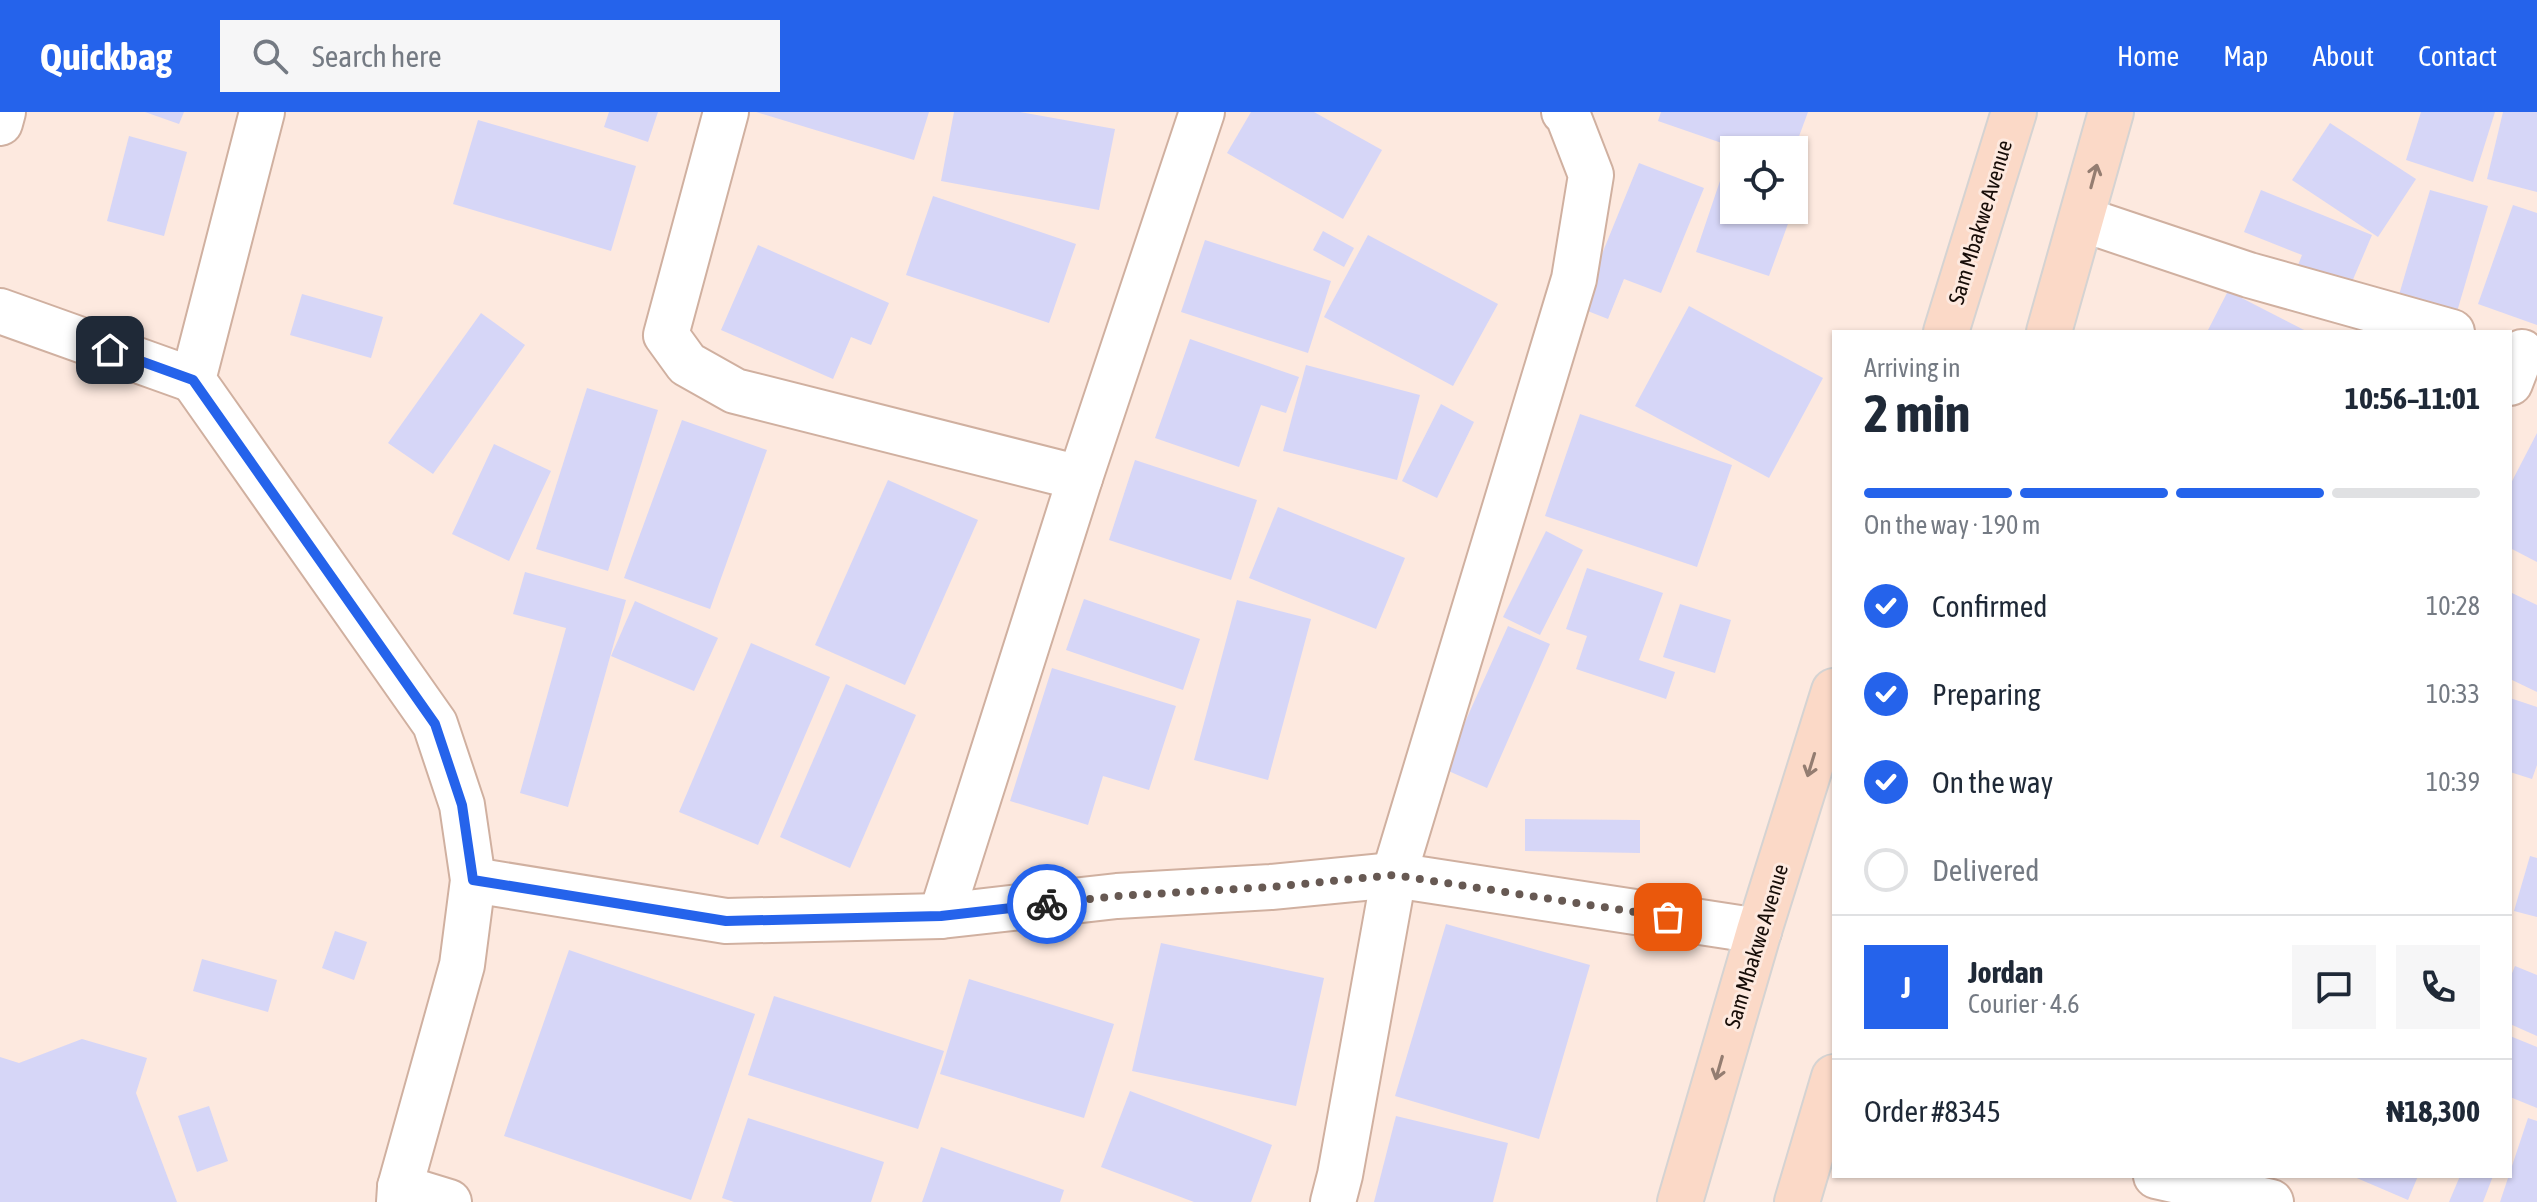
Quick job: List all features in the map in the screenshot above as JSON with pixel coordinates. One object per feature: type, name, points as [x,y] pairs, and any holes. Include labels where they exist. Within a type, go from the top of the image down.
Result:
[{"type":"main road","name":"Sam Mbakwe Avenue","points":[[1947,330],[2014,112]]},
{"type":"main road","points":[[2050,330],[2111,112]]},
{"type":"main road","name":"Sam Mbakwe Avenue","points":[[1680,1202],[1759,931],[1832,697]]},
{"type":"main road","points":[[1797,1202],[1832,1094]]},
{"type":"street","points":[[0,123],[3,112]]},
{"type":"street","points":[[193,380],[262,112]]},
{"type":"street","points":[[726,112],[666,335],[687,364],[735,391],[1080,478]]},
{"type":"street","points":[[941,916],[1080,478],[1202,112]]},
{"type":"street","points":[[1333,1202],[1394,875],[1574,279],[1591,175],[1564,112]]},
{"type":"street","points":[[2082,219],[2249,275],[2445,330]]},
{"type":"street","points":[[0,311],[193,380],[435,724],[462,805],[473,880],[462,965],[400,1195],[449,1202]]},
{"type":"street","points":[[473,880],[726,921],[941,916],[1117,896],[1271,887],[1394,875],[1759,931]]},
{"type":"street","points":[[2169,1178],[2254,1191]]},
{"type":"building","points":[[145,112],[184,112],[179,124]]},
{"type":"building","points":[[609,112],[658,112],[648,142],[604,127]]},
{"type":"building","points":[[756,112],[929,112],[914,160]]},
{"type":"building","points":[[954,112],[1020,112],[1115,129],[1099,210],[941,181]]},
{"type":"building","points":[[1251,112],[1314,112],[1382,150],[1343,219],[1227,153]]},
{"type":"building","points":[[1661,112],[1808,112],[1799,136],[1720,136],[1720,142],[1658,121]]},
{"type":"building","points":[[2421,112],[2495,112],[2473,182],[2406,160]]},
{"type":"building","points":[[2503,112],[2537,112],[2537,192],[2487,179]]},
{"type":"building","points":[[478,120],[636,166],[611,251],[453,204]]},
{"type":"building","points":[[2330,123],[2416,179],[2378,237],[2292,180]]},
{"type":"building","points":[[129,136],[187,152],[164,236],[107,221]]},
{"type":"building","points":[[1639,163],[1704,188],[1661,293],[1624,279],[1608,319],[1580,308]]},
{"type":"building","points":[[1720,181],[1720,224],[1788,224],[1769,276],[1696,252]]},
{"type":"building","points":[[2261,190],[2372,235],[2346,296],[2294,275],[2302,255],[2244,232]]},
{"type":"building","points":[[2430,190],[2488,206],[2454,322],[2396,305]]},
{"type":"building","points":[[933,196],[1076,244],[1049,323],[906,275]]},
{"type":"building","points":[[2513,205],[2537,213],[2537,325],[2478,304]]},
{"type":"building","points":[[1323,231],[1354,248],[1344,267],[1313,250]]},
{"type":"building","points":[[1368,235],[1498,304],[1453,386],[1324,317]]},
{"type":"building","points":[[1205,240],[1331,281],[1308,353],[1181,312]]},
{"type":"building","points":[[758,245],[889,303],[871,345],[851,337],[833,379],[721,330]]},
{"type":"building","points":[[2228,291],[2304,330],[2208,330]]},
{"type":"building","points":[[302,294],[383,317],[371,358],[290,335]]},
{"type":"building","points":[[1689,306],[1823,378],[1769,478],[1635,406]]},
{"type":"building","points":[[481,313],[525,345],[433,474],[388,443]]},
{"type":"building","points":[[1190,339],[1299,377],[1286,413],[1261,405],[1239,467],[1155,438]]},
{"type":"building","points":[[1306,365],[1420,395],[1397,480],[1283,451]]},
{"type":"building","points":[[587,388],[658,410],[608,571],[536,549]]},
{"type":"building","points":[[1441,404],[1474,422],[1437,498],[1402,481]]},
{"type":"building","points":[[1580,414],[1732,465],[1697,567],[1545,516]]},
{"type":"building","points":[[682,420],[767,450],[710,609],[624,578]]},
{"type":"building","points":[[2537,433],[2537,562],[2512,549],[2512,481]]},
{"type":"building","points":[[494,444],[551,471],[509,561],[452,534]]},
{"type":"building","points":[[1135,460],[1257,500],[1231,580],[1109,540]]},
{"type":"building","points":[[888,480],[978,520],[905,685],[815,645]]},
{"type":"building","points":[[1278,507],[1405,558],[1376,629],[1249,578]]},
{"type":"building","points":[[1546,531],[1583,550],[1540,635],[1503,617]]},
{"type":"building","points":[[1587,568],[1663,593],[1639,660],[1675,672],[1666,699],[1576,669],[1587,636],[1566,629]]},
{"type":"building","points":[[525,572],[626,600],[568,807],[520,793],[566,628],[513,614]]},
{"type":"building","points":[[2512,593],[2537,605],[2537,692],[2512,680]]},
{"type":"building","points":[[1084,599],[1200,639],[1183,690],[1066,650]]},
{"type":"building","points":[[1237,600],[1311,619],[1268,780],[1194,760]]},
{"type":"building","points":[[635,601],[718,638],[694,691],[611,656]]},
{"type":"building","points":[[1680,604],[1731,620],[1715,673],[1663,657]]},
{"type":"building","points":[[1508,626],[1550,644],[1487,788],[1444,769]]},
{"type":"building","points":[[751,643],[830,677],[758,845],[679,812]]},
{"type":"building","points":[[1052,668],[1176,706],[1149,790],[1103,776],[1088,825],[1010,801]]},
{"type":"building","points":[[846,684],[916,715],[850,868],[780,837]]},
{"type":"building","points":[[2512,699],[2537,707],[2537,765],[2532,779],[2512,773]]},
{"type":"building","points":[[1525,819],[1640,820],[1640,853],[1525,851]]},
{"type":"building","points":[[2530,856],[2537,858],[2537,917],[2514,911]]},
{"type":"building","points":[[1446,924],[1590,965],[1539,1139],[1395,1096]]},
{"type":"building","points":[[335,931],[367,942],[354,980],[322,968]]},
{"type":"building","points":[[1161,943],[1324,978],[1296,1106],[1132,1071]]},
{"type":"building","points":[[569,950],[755,1014],[691,1200],[504,1136]]},
{"type":"building","points":[[202,959],[277,980],[268,1012],[193,991]]},
{"type":"building","points":[[2515,966],[2537,975],[2537,1036],[2512,1025],[2512,973]]},
{"type":"building","points":[[969,979],[1114,1024],[1084,1118],[940,1074]]},
{"type":"building","points":[[774,996],[944,1051],[918,1129],[748,1075]]},
{"type":"building","points":[[2512,1037],[2537,1047],[2537,1108],[2512,1098]]},
{"type":"building","points":[[82,1039],[147,1058],[136,1093],[177,1202],[0,1202],[0,1057],[19,1063]]},
{"type":"building","points":[[1130,1091],[1272,1145],[1251,1202],[1194,1202],[1101,1167]]},
{"type":"building","points":[[209,1106],[228,1161],[197,1172],[178,1116]]},
{"type":"building","points":[[1396,1116],[1508,1143],[1493,1202],[1374,1202]]},
{"type":"building","points":[[748,1118],[884,1162],[871,1202],[734,1202],[722,1198]]},
{"type":"building","points":[[2528,1118],[2537,1121],[2537,1202],[2500,1202],[2508,1178],[2512,1178],[2512,1166]]},
{"type":"building","points":[[941,1147],[1064,1190],[1060,1202],[922,1202]]},
{"type":"building","points":[[2357,1178],[2417,1178],[2408,1200]]},
{"type":"building","points":[[2459,1178],[2492,1178],[2483,1202],[2449,1202]]},
{"type":"way so far","points":[[1047,904],[1394,875],[1668,917]]},
{"type":"route","points":[[110,350],[193,380],[435,724],[462,805],[473,880],[726,921],[941,916],[1047,904]]}]
